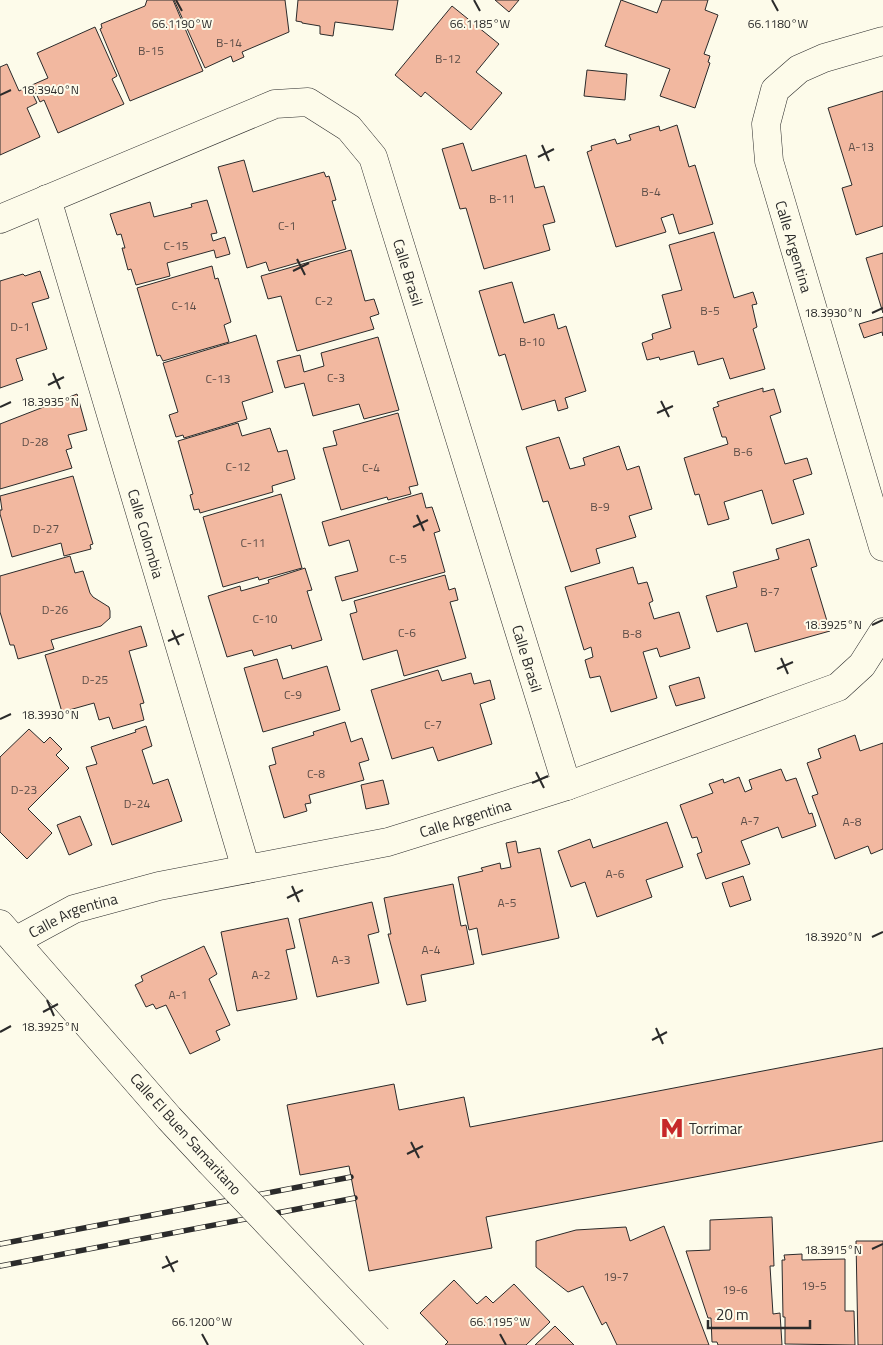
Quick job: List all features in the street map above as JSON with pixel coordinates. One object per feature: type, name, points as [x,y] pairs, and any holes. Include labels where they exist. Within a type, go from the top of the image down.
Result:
[{"type":"street","name":"Calle Argentina","points":[[883,41],[824,58],[799,69],[775,90],[766,124],[769,161],[883,548]]},
{"type":"street","name":"Calle Brasil","points":[[0,218],[275,104],[308,102],[349,128],[373,157],[567,786]]},
{"type":"street","name":"Calle Colombia","points":[[47,199],[246,869]]},
{"type":"street","name":"Calle Argentina","points":[[8,933],[74,909],[159,886],[388,842],[567,786],[838,687],[862,665],[883,632]]},
{"type":"street","name":"Calle El Buen Samaritano","points":[[8,933],[169,1118],[381,1342]]},
{"type":"building","points":[[147,0],[173,0],[203,71],[130,101],[100,29],[102,28],[101,24],[145,6]]},
{"type":"building","points":[[174,0],[285,0],[289,32],[242,52],[244,57],[233,62],[231,56],[205,68]]},
{"type":"building","points":[[298,0],[398,0],[393,30],[335,22],[333,36],[320,34],[320,26],[296,21]]},
{"type":"building","points":[[495,0],[519,0],[509,12]]},
{"type":"building","points":[[621,0],[657,13],[662,0],[708,0],[705,10],[718,15],[704,54],[710,56],[708,62],[710,63],[695,108],[660,96],[670,69],[605,46]]},
{"type":"building","points":[[452,6],[499,44],[476,72],[502,93],[471,130],[425,92],[421,97],[395,75]]},
{"type":"building","points":[[95,27],[117,76],[112,79],[124,104],[58,133],[44,100],[40,102],[32,85],[48,78],[37,53]]},
{"type":"building","points":[[7,64],[19,91],[29,86],[37,103],[27,108],[40,137],[0,155],[0,67]]},
{"type":"building","points":[[587,70],[627,74],[625,100],[584,96]]},
{"type":"building","points":[[883,91],[883,226],[856,235],[842,188],[852,185],[828,108]]},
{"type":"building","points":[[677,125],[689,167],[695,165],[713,224],[679,234],[673,214],[661,218],[666,232],[616,247],[587,152],[592,150],[591,146],[615,139],[617,144],[631,140],[629,135],[659,126],[660,131]]},
{"type":"building","points":[[463,143],[472,171],[526,155],[535,188],[544,186],[555,222],[543,225],[550,250],[484,269],[466,208],[460,209],[442,149]]},
{"type":"building","points":[[244,160],[253,192],[324,172],[326,177],[329,176],[336,200],[332,201],[346,249],[269,271],[266,262],[247,268],[218,167]]},
{"type":"building","points":[[207,200],[217,233],[211,234],[213,241],[225,237],[230,254],[216,258],[214,250],[167,263],[170,276],[136,285],[131,269],[128,270],[122,248],[125,248],[121,234],[117,235],[110,214],[150,202],[154,217],[192,207],[191,204]]},
{"type":"building","points":[[714,232],[734,298],[753,292],[757,304],[752,305],[757,327],[753,329],[765,369],[730,379],[723,358],[698,365],[694,351],[660,360],[659,357],[647,360],[642,343],[653,339],[652,334],[671,328],[662,295],[682,290],[669,245]]},
{"type":"building","points":[[351,250],[365,301],[374,299],[379,314],[370,317],[374,329],[297,351],[281,296],[268,299],[261,276]]},
{"type":"building","points":[[883,253],[883,313],[866,258]]},
{"type":"building","points":[[212,266],[215,279],[218,278],[231,322],[224,325],[229,342],[163,361],[160,355],[157,356],[137,288]]},
{"type":"building","points":[[40,271],[49,298],[32,303],[47,349],[16,359],[23,380],[0,388],[0,281]]},
{"type":"building","points":[[512,282],[524,323],[554,314],[558,329],[566,326],[586,391],[565,398],[568,408],[558,411],[555,400],[522,410],[505,354],[499,356],[479,291]]},
{"type":"building","points":[[883,317],[883,336],[882,332],[864,338],[859,324]]},
{"type":"building","points":[[256,335],[273,392],[242,402],[247,419],[184,438],[183,435],[176,437],[169,415],[178,412],[163,363]]},
{"type":"building","points":[[378,337],[399,410],[364,419],[359,404],[313,416],[304,383],[285,388],[277,361],[300,355],[304,372],[324,366],[321,353]]},
{"type":"building","points":[[763,388],[763,392],[774,389],[781,412],[770,416],[785,464],[807,458],[812,474],[793,480],[804,514],[772,524],[762,490],[724,502],[729,519],[708,525],[699,494],[695,495],[684,458],[728,444],[726,437],[722,437],[713,408],[719,406],[717,402]]},
{"type":"building","points":[[77,394],[87,430],[68,435],[72,448],[66,450],[72,468],[0,489],[0,424]]},
{"type":"building","points":[[398,413],[418,485],[409,487],[411,494],[388,500],[387,497],[341,510],[323,448],[337,445],[333,431]]},
{"type":"building","points":[[238,423],[242,436],[270,428],[278,452],[287,450],[295,479],[272,486],[273,492],[200,513],[199,509],[194,510],[190,495],[193,494],[178,441]]},
{"type":"building","points":[[559,437],[570,469],[585,465],[583,458],[619,446],[627,470],[639,466],[652,509],[629,516],[636,537],[596,549],[600,563],[571,572],[548,501],[543,502],[526,447]]},
{"type":"building","points":[[73,476],[93,544],[90,545],[91,549],[64,556],[61,543],[12,557],[0,514],[0,510],[2,510],[0,496]]},
{"type":"building","points":[[422,493],[426,508],[432,507],[440,531],[434,533],[445,572],[342,601],[335,577],[358,571],[349,540],[329,546],[322,522]]},
{"type":"building","points":[[281,494],[302,568],[259,580],[258,577],[223,587],[203,517]]},
{"type":"building","points":[[809,539],[817,566],[811,568],[830,631],[755,652],[747,623],[717,632],[706,596],[737,587],[733,572],[779,559],[776,549]]},
{"type":"building","points":[[70,556],[75,573],[83,571],[93,597],[109,607],[110,618],[101,626],[51,640],[54,649],[18,659],[14,645],[10,645],[0,612],[0,576]]},
{"type":"building","points":[[633,567],[638,584],[647,582],[653,601],[649,603],[654,619],[679,612],[690,648],[660,657],[657,648],[643,652],[657,698],[611,712],[600,676],[590,678],[585,660],[593,657],[591,647],[584,650],[565,587]]},
{"type":"building","points":[[305,568],[312,590],[307,591],[322,640],[292,649],[291,645],[254,656],[252,650],[227,657],[208,596],[240,586],[241,591],[269,583],[268,580]]},
{"type":"building","points":[[445,575],[449,590],[455,588],[458,600],[450,602],[466,658],[404,676],[397,650],[363,660],[350,614],[357,612],[354,601]]},
{"type":"building","points":[[141,626],[147,646],[129,651],[144,703],[140,704],[144,720],[113,729],[109,717],[99,720],[94,703],[62,712],[45,655]]},
{"type":"building","points":[[277,659],[283,679],[327,666],[340,710],[263,732],[244,668]]},
{"type":"building","points":[[438,670],[442,681],[471,673],[474,684],[490,680],[495,699],[480,704],[492,744],[438,761],[433,747],[392,759],[371,690]]},
{"type":"building","points":[[699,677],[705,698],[676,706],[669,686]]},
{"type":"building","points":[[345,722],[351,742],[362,738],[369,760],[359,763],[364,780],[309,795],[311,803],[305,804],[307,811],[284,818],[269,766],[276,764],[272,748],[314,735],[313,732]]},
{"type":"building","points":[[146,726],[152,746],[142,750],[153,784],[168,779],[182,821],[112,845],[86,767],[97,764],[91,747],[136,732],[135,730]]},
{"type":"building","points":[[29,729],[44,743],[50,737],[62,749],[56,755],[69,768],[28,809],[52,833],[27,859],[0,832],[0,757]]},
{"type":"building","points":[[855,735],[860,751],[883,743],[883,849],[871,854],[868,846],[835,859],[812,796],[818,794],[807,763],[821,758],[818,749]]},
{"type":"building","points":[[781,769],[786,781],[796,778],[809,814],[812,813],[816,826],[782,838],[778,827],[741,841],[750,864],[706,879],[697,854],[702,852],[697,837],[692,838],[680,805],[713,793],[709,784],[723,779],[724,783],[739,777],[745,792],[752,789],[749,780]]},
{"type":"building","points":[[383,780],[389,804],[366,809],[361,785]]},
{"type":"building","points":[[80,816],[92,845],[69,855],[57,825]]},
{"type":"building","points":[[667,822],[683,867],[646,880],[652,897],[597,917],[585,882],[571,887],[558,851],[590,839],[593,848]]},
{"type":"building","points":[[516,841],[518,853],[540,848],[559,938],[482,955],[477,928],[469,930],[458,877],[483,871],[481,868],[500,863],[501,869],[511,867],[506,843]]},
{"type":"building","points":[[743,876],[751,900],[730,907],[722,883]]},
{"type":"building","points":[[453,884],[461,926],[466,925],[474,964],[421,975],[426,1001],[407,1005],[388,934],[391,934],[384,898]]},
{"type":"building","points":[[372,902],[379,932],[368,935],[379,983],[317,997],[299,919]]},
{"type":"building","points":[[288,918],[295,948],[286,950],[297,999],[237,1011],[221,932]]},
{"type":"building","points":[[204,946],[217,974],[209,979],[230,1025],[216,1031],[220,1040],[190,1054],[166,1005],[156,1009],[153,1004],[146,1007],[135,985],[143,981],[141,976]]},
{"type":"building","points":[[883,1048],[883,1141],[486,1217],[492,1248],[369,1271],[349,1166],[300,1175],[287,1105],[394,1084],[399,1110],[464,1097],[470,1127]]},
{"type":"building","points":[[772,1217],[774,1266],[770,1266],[773,1314],[780,1313],[782,1345],[718,1345],[717,1342],[712,1342],[711,1318],[708,1318],[686,1251],[710,1250],[710,1220]]},
{"type":"building","points":[[664,1226],[709,1345],[617,1345],[606,1322],[602,1325],[583,1286],[568,1292],[536,1267],[536,1241],[576,1230],[626,1227],[630,1241]]},
{"type":"building","points":[[856,1241],[883,1241],[883,1345],[858,1345]]},
{"type":"building","points":[[802,1254],[802,1260],[845,1259],[845,1311],[854,1311],[855,1345],[785,1344],[782,1260],[785,1260],[784,1255]]},
{"type":"building","points":[[454,1280],[477,1304],[486,1296],[493,1303],[514,1284],[550,1322],[526,1345],[445,1345],[448,1342],[420,1313]]},
{"type":"building","points":[[555,1326],[574,1345],[535,1345]]},
{"type":"railway","points":[[0,1244],[351,1177]]},
{"type":"railway","points":[[0,1266],[355,1198]]},
{"type":"place","name":"Torrimar","points":[[672,1128]]}]
